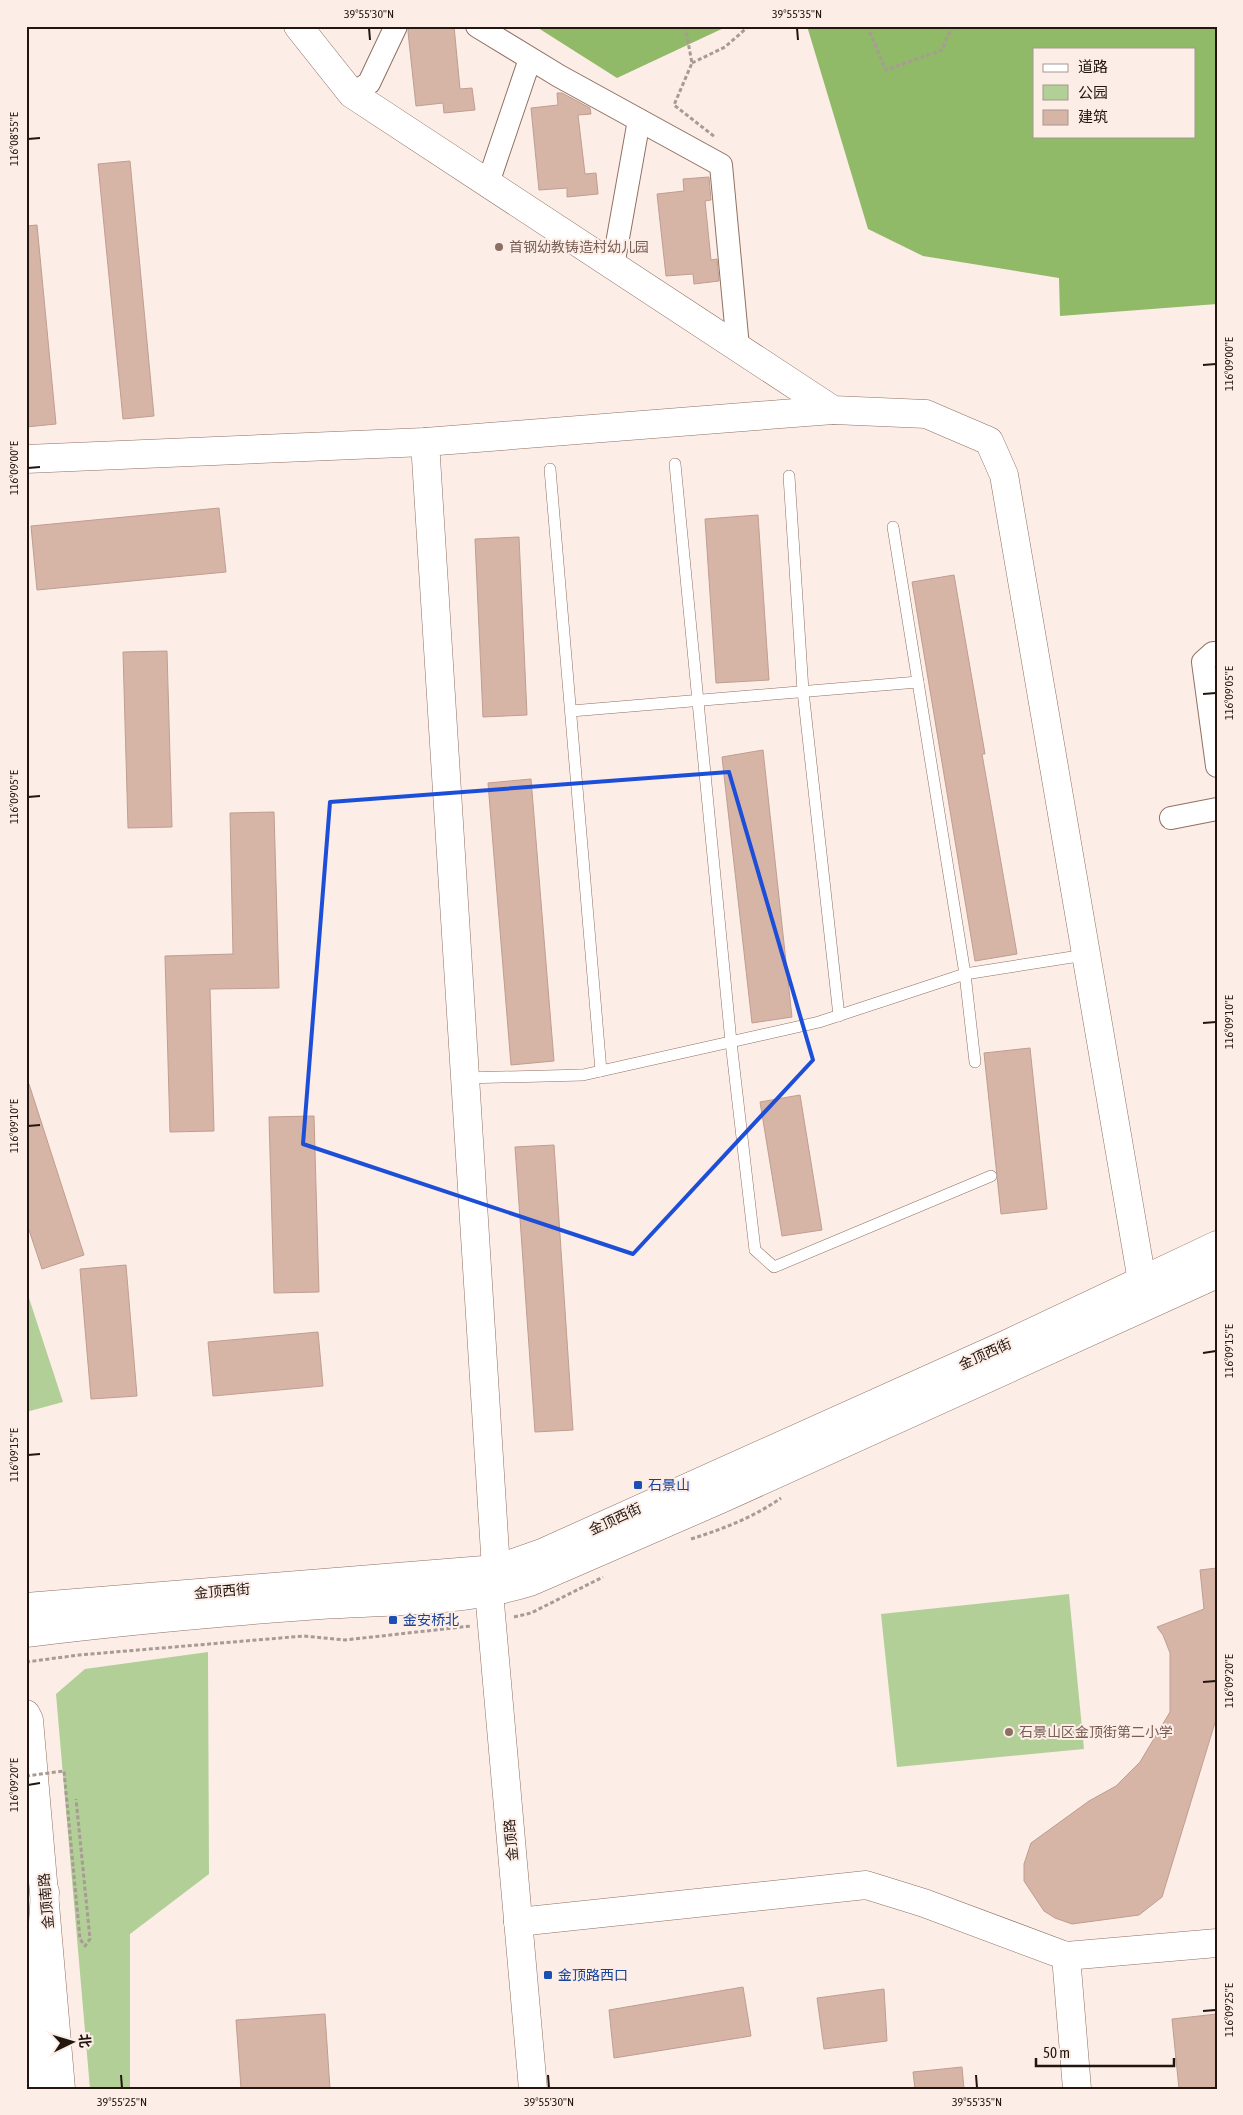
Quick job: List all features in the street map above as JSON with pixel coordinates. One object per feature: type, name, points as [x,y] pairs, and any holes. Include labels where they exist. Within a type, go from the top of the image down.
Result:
[{"type":"main road","points":[[298,26],[352,94],[833,410]]},
{"type":"main road","points":[[26,459],[425,442],[833,410],[926,414],[989,441],[1004,475],[1142,1281]]},
{"type":"main road","name":"金顶路","points":[[425,442],[464,1078],[492,1581],[518,1922],[533,2089]]},
{"type":"main road","name":"金顶西街","points":[[26,1634],[314,1606],[492,1581],[542,1553],[1007,1344],[1217,1245]]},
{"type":"main road","name":"金顶西街","points":[[26,1607],[492,1581],[530,1582],[712,1503],[1217,1274]]},
{"type":"main road","name":"金顶南路","points":[[26,1714],[30,1720],[61,2089]]},
{"type":"main road","points":[[518,1922],[866,1885],[924,1903],[1066,1956],[1217,1943]]},
{"type":"main road","points":[[36,2015],[45,1892]]},
{"type":"main road","points":[[26,1939],[43,2089]]},
{"type":"main road","points":[[1066,1956],[1077,2089]]},
{"type":"main road","points":[[47,2089],[58,2057]]},
{"type":"street","points":[[352,94],[368,83],[396,26]]},
{"type":"street","points":[[477,26],[530,59],[721,166],[738,347]]},
{"type":"street","points":[[488,183],[530,59]]},
{"type":"street","points":[[614,266],[639,120]]},
{"type":"street","points":[[1217,653],[1203,662],[1217,766]]},
{"type":"street","points":[[1172,818],[1217,809]]},
{"type":"lane","points":[[676,464],[731,1042],[755,1250],[774,1267],[991,1176]]},
{"type":"lane","points":[[550,469],[600,1071]]},
{"type":"lane","points":[[789,476],[803,691],[839,1016]]},
{"type":"lane","points":[[893,527],[965,974],[975,1062]]},
{"type":"lane","points":[[571,711],[918,682]]},
{"type":"lane","points":[[464,1078],[583,1075],[819,1022],[965,974],[1085,955]]},
{"type":"path","points":[[685,26],[692,63],[674,105],[727,146],[721,166]]},
{"type":"path","points":[[692,63],[724,47],[749,26]]},
{"type":"path","points":[[867,26],[886,70],[942,50],[952,26]]},
{"type":"path","points":[[26,1776],[64,1771],[80,1939],[85,1946],[90,1939],[76,1799]]},
{"type":"highlighted area","points":[[729,772],[813,1060],[633,1254],[303,1144],[330,802]]},
{"type":"green space","points":[[535,26],[728,26],[617,78]]},
{"type":"green space","points":[[807,26],[1217,26],[1217,304],[1060,316],[1059,278],[923,256],[868,229]]},
{"type":"green space","points":[[26,1289],[63,1402],[26,1412]]},
{"type":"green space","points":[[1069,1594],[1084,1749],[897,1767],[881,1614]]},
{"type":"green space","points":[[208,1652],[209,1874],[130,1934],[130,2089],[90,2089],[56,1694],[85,1669]]},
{"type":"building","points":[[409,26],[454,26],[460,89],[472,88],[475,110],[444,113],[443,103],[416,106],[408,32]]},
{"type":"building","points":[[557,93],[562,93],[590,108],[591,114],[578,115],[585,174],[596,173],[598,194],[567,197],[567,188],[539,190],[531,108],[558,105]]},
{"type":"building","points":[[130,161],[154,416],[123,419],[98,164]]},
{"type":"building","points":[[709,177],[711,200],[705,201],[711,260],[717,259],[719,281],[694,284],[693,274],[666,276],[657,194],[684,191],[683,179]]},
{"type":"building","points":[[37,225],[56,424],[26,427],[26,226]]},
{"type":"building","points":[[219,508],[226,572],[37,590],[31,526]]},
{"type":"building","points":[[758,515],[769,680],[716,683],[705,519]]},
{"type":"building","points":[[519,537],[527,715],[483,717],[475,539]]},
{"type":"building","points":[[954,575],[985,754],[982,754],[1017,954],[975,961],[912,582]]},
{"type":"building","points":[[167,651],[172,827],[128,828],[123,652]]},
{"type":"building","points":[[763,750],[792,1017],[752,1023],[722,757]]},
{"type":"building","points":[[531,779],[554,1061],[511,1065],[488,783]]},
{"type":"building","points":[[274,812],[279,988],[210,989],[214,1131],[170,1132],[165,956],[233,954],[230,813]]},
{"type":"building","points":[[1030,1048],[1047,1209],[1001,1214],[984,1053]]},
{"type":"building","points":[[29,1084],[84,1255],[42,1269],[26,1221],[26,1085]]},
{"type":"building","points":[[800,1095],[822,1230],[782,1236],[760,1102]]},
{"type":"building","points":[[314,1116],[319,1292],[274,1293],[269,1117]]},
{"type":"building","points":[[554,1145],[573,1430],[535,1432],[515,1147]]},
{"type":"building","points":[[126,1265],[137,1396],[91,1399],[80,1269]]},
{"type":"building","points":[[318,1332],[323,1386],[213,1396],[208,1342]]},
{"type":"building","points":[[1217,1568],[1217,1716],[1162,1897],[1139,1915],[1072,1924],[1055,1918],[1044,1911],[1024,1881],[1024,1864],[1031,1843],[1089,1801],[1116,1786],[1140,1762],[1170,1712],[1170,1653],[1163,1635],[1157,1627],[1204,1609],[1200,1570]]},
{"type":"building","points":[[743,1987],[751,2036],[614,2058],[609,2010]]},
{"type":"building","points":[[884,1989],[887,2041],[824,2049],[817,1998]]},
{"type":"building","points":[[325,2014],[330,2089],[241,2089],[236,2020]]},
{"type":"building","points":[[1217,2014],[1217,2089],[1179,2089],[1172,2019]]},
{"type":"building","points":[[962,2067],[964,2089],[915,2089],[913,2072]]},
{"type":"place","name":"首钢幼教铸造村幼儿园","points":[[499,247]]},
{"type":"place","name":"石景山","points":[[638,1485]]},
{"type":"place","name":"金安桥北","points":[[393,1620]]},
{"type":"place","name":"石景山区金顶街第二小学","points":[[1009,1732]]},
{"type":"place","name":"金顶路西口","points":[[548,1975]]}]
